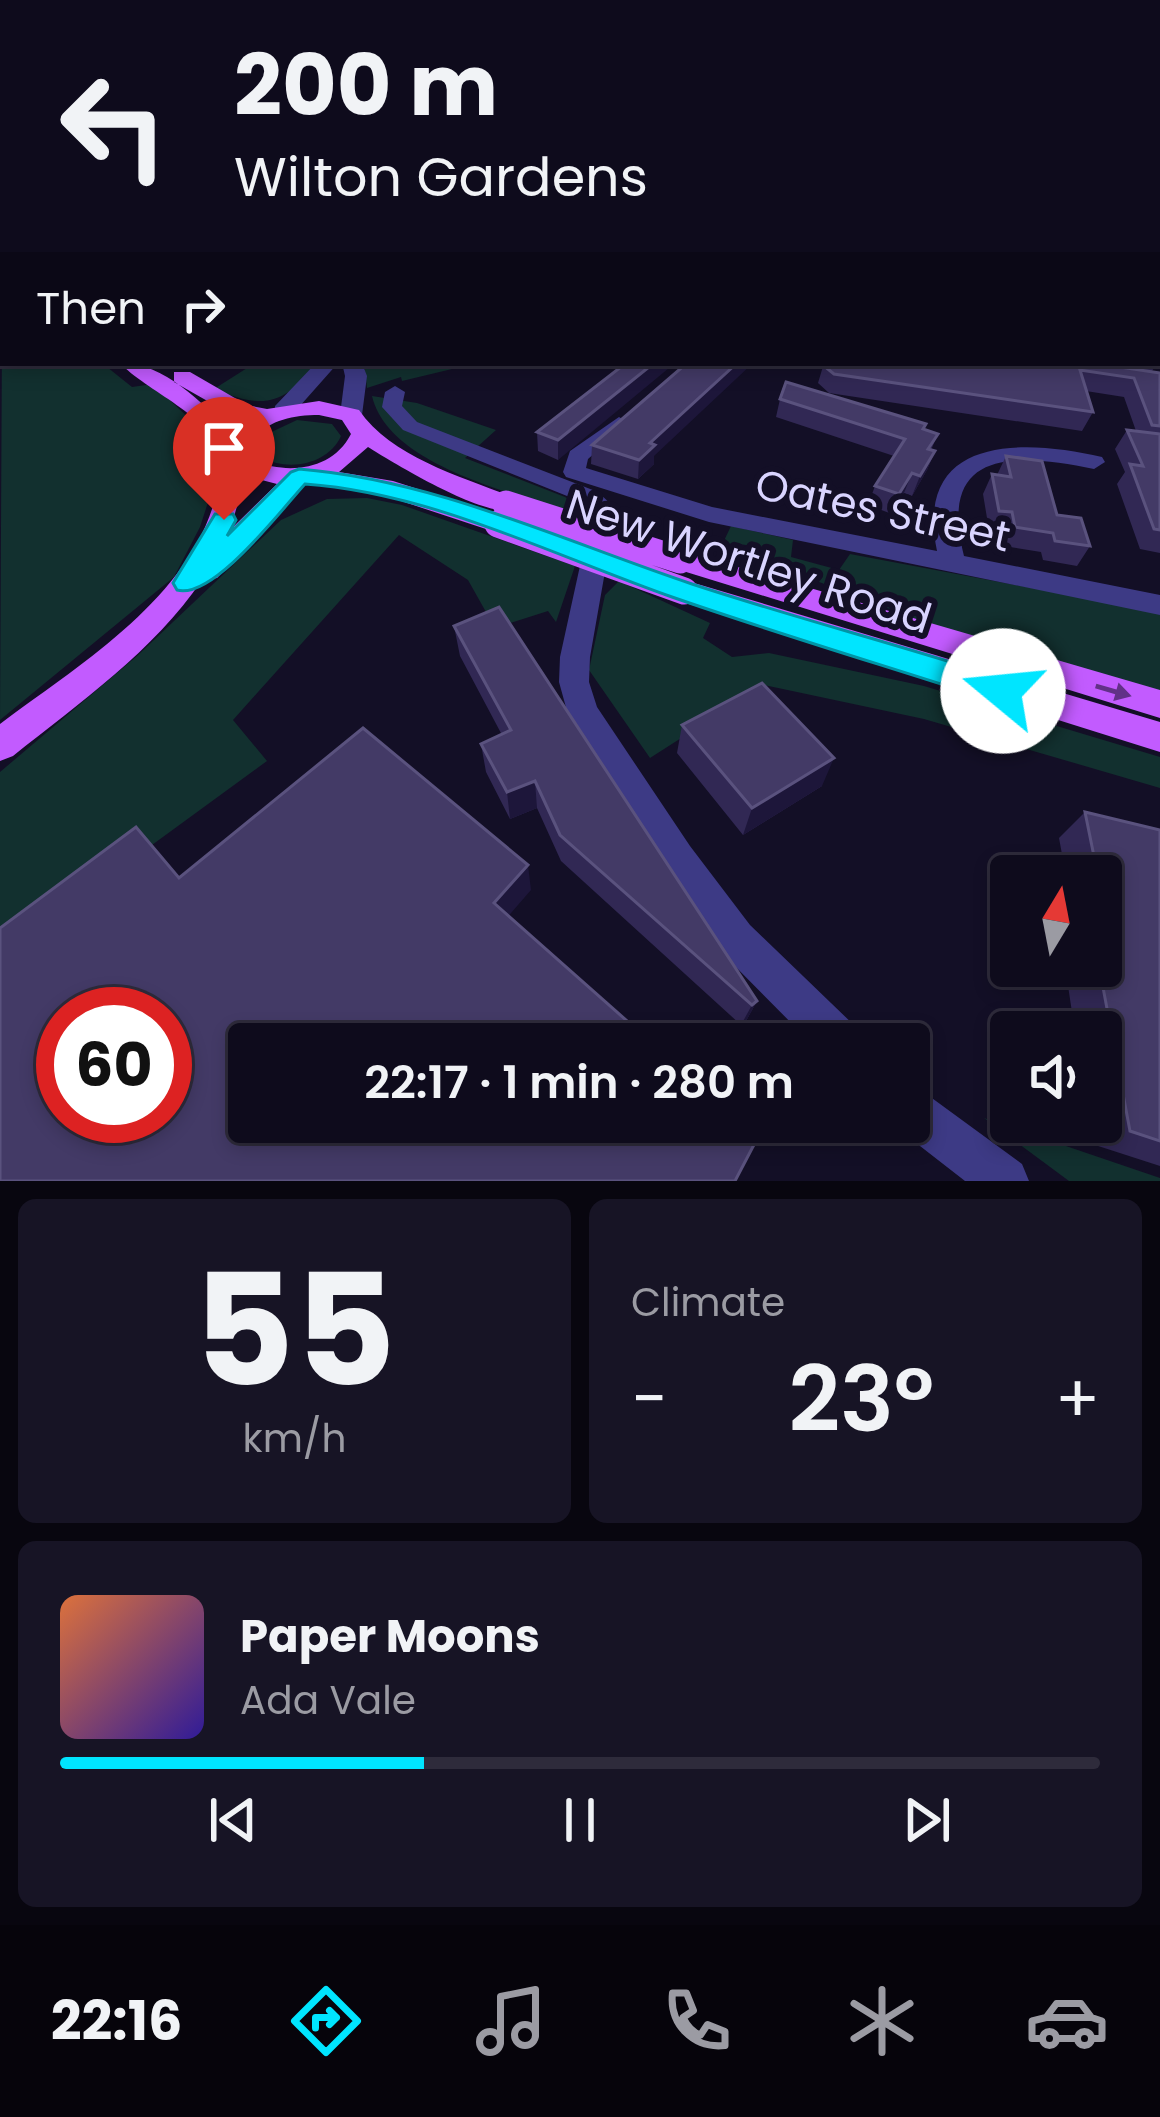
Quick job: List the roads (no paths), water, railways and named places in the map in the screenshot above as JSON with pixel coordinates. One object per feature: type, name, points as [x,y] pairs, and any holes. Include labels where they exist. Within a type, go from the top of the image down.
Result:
[{"type":"main road","points":[[134,366],[203,415],[234,455]]},
{"type":"main road","points":[[155,366],[240,410],[276,414]]},
{"type":"main road","points":[[0,746],[187,583],[224,520],[234,455],[251,425],[276,414],[321,407],[357,424],[348,457],[304,476],[210,569],[187,583]]},
{"type":"main road","name":"New Wortley Road","points":[[357,424],[418,467],[502,514]]},
{"type":"main road","name":"New Wortley Road","points":[[234,455],[254,474],[384,487],[502,514],[1160,737]]},
{"type":"main road","name":"New Wortley Road","points":[[682,576],[1160,704]]},
{"type":"street","points":[[276,414],[325,366]]},
{"type":"street","points":[[353,366],[357,424]]},
{"type":"street","points":[[395,392],[392,407],[410,426],[590,496],[604,509],[574,657],[574,682],[583,711],[677,859],[736,939],[822,1023]]},
{"type":"street","name":"Oates Street","points":[[643,403],[572,465],[574,472],[789,532],[1160,605]]},
{"type":"street","points":[[953,565],[943,517],[970,464],[1006,452],[1094,462]]},
{"type":"street","points":[[930,1125],[1005,1181]]}]
